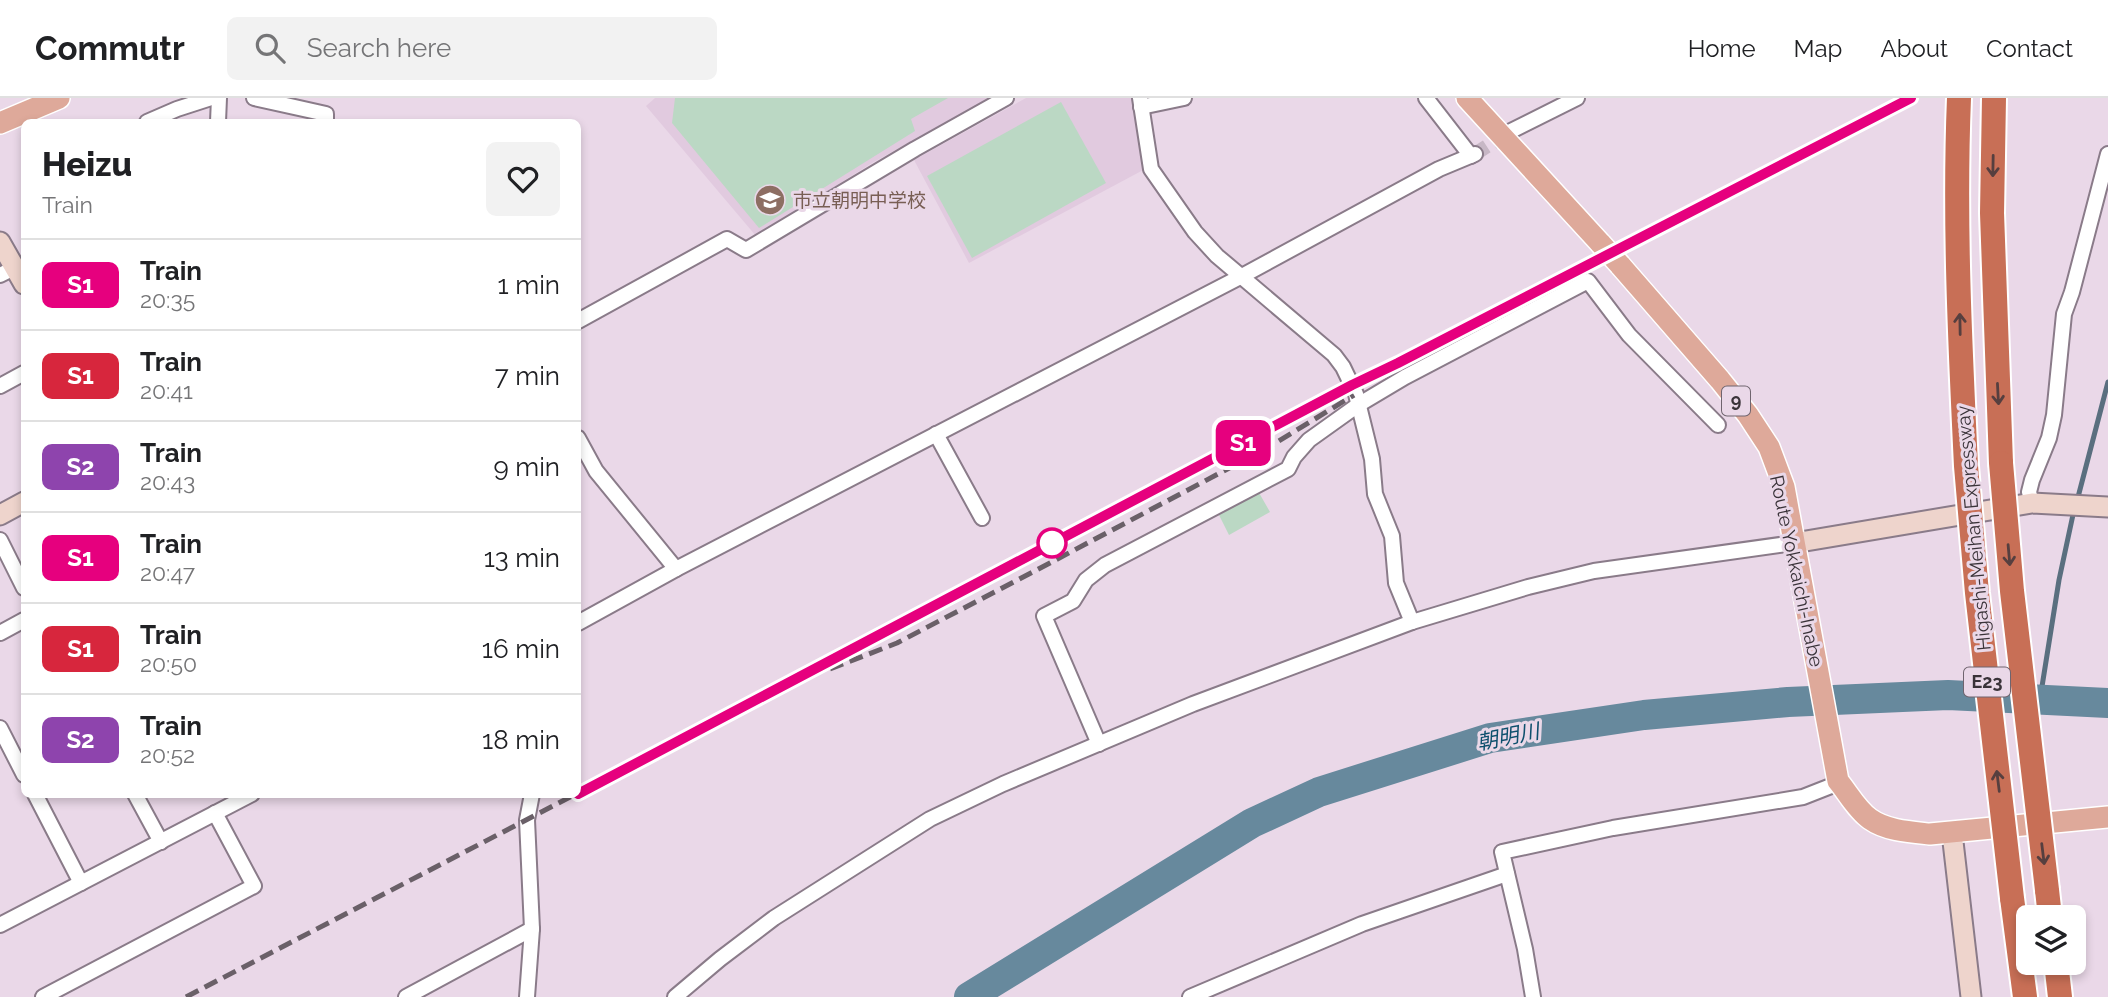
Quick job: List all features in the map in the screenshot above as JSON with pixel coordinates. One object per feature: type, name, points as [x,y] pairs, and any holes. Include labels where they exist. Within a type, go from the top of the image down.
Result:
[{"type":"highway","name":"Higashi-Meihan Expressway","points":[[1994,98],[1992,213],[2001,463],[2012,591],[2049,905]]},
{"type":"highway","name":"Higashi-Meihan Expressway","points":[[1959,100],[1960,353],[1966,466],[1977,593],[2025,997]]},
{"type":"highway","points":[[2057,975],[2060,997]]},
{"type":"main road","points":[[0,123],[59,98]]},
{"type":"main road","name":"Route Yokkaichi-Inabe","points":[[1467,98],[1620,265],[1720,380],[1769,447],[1784,487],[1838,781],[1860,810],[1882,825],[1930,834],[2108,817]]},
{"type":"main road","points":[[0,242],[13,271]]},
{"type":"main road","points":[[1794,543],[2032,503],[2103,507]]},
{"type":"main road","points":[[0,515],[21,504]]},
{"type":"main road","points":[[1952,833],[1971,997]]},
{"type":"street","points":[[154,119],[211,98]]},
{"type":"street","points":[[218,119],[219,98]]},
{"type":"street","points":[[254,98],[326,114],[326,119]]},
{"type":"street","points":[[581,319],[727,239],[746,250],[1006,98]]},
{"type":"street","points":[[1184,98],[1140,102],[1151,169],[1195,232],[1217,256],[1334,355],[1343,367],[1352,385],[1372,459],[1375,494],[1392,537],[1395,583],[1412,622]]},
{"type":"street","points":[[581,621],[676,569],[1242,276],[1439,169],[1473,155],[1426,98]]},
{"type":"street","points":[[1511,131],[1577,98]]},
{"type":"street","points":[[2032,503],[2029,492],[2032,480],[2049,438],[2054,415],[2064,314],[2108,154]]},
{"type":"street","points":[[1099,744],[1044,616],[1073,601],[1086,580],[1105,565],[1288,469],[1294,457],[1309,440],[1358,405],[1405,377],[1588,281],[1629,335],[1718,425]]},
{"type":"street","points":[[0,386],[21,375]]},
{"type":"street","points":[[936,434],[982,518]]},
{"type":"street","points":[[581,444],[596,471],[676,569]]},
{"type":"street","points":[[0,540],[21,582]]},
{"type":"street","points":[[675,997],[774,918],[930,819],[1003,784],[1193,704],[1412,622],[1528,587],[1594,570],[1794,543]]},
{"type":"street","points":[[0,633],[21,622]]},
{"type":"street","points":[[0,728],[21,769]]},
{"type":"street","points":[[1532,997],[1525,949],[1502,852],[1613,828],[1802,797],[1838,781]]},
{"type":"street","points":[[37,798],[81,883]]},
{"type":"street","points":[[137,798],[161,842]]},
{"type":"street","points":[[0,924],[241,798]]},
{"type":"street","points":[[527,997],[532,929],[527,820],[531,798]]},
{"type":"street","points":[[43,997],[254,886],[215,813]]},
{"type":"street","points":[[1190,997],[1362,924],[1507,874]]},
{"type":"street","points":[[406,997],[532,929]]},
{"type":"shaded area","name":"市立朝明中学校","points":[[655,98],[989,98],[872,163],[756,236],[646,106]]},
{"type":"shaded area","name":"市立朝明中学校","points":[[1026,98],[1133,98],[1140,144],[1147,168],[969,263],[914,160]]},
{"type":"green space","name":"市立朝明中学校","points":[[675,98],[948,98],[911,119],[915,131],[759,228],[672,123]]},
{"type":"green space","name":"市立朝明中学校","points":[[1061,102],[1106,183],[972,258],[927,176]]},
{"type":"green space","points":[[1258,491],[1270,512],[1229,535],[1218,513]]},
{"type":"waterway","points":[[2077,501],[2108,382]]},
{"type":"waterway","points":[[2040,699],[2059,580],[2074,510]]},
{"type":"waterway","name":"朝明川","points":[[969,997],[1252,823],[1319,792],[1490,738],[1644,715],[1788,702],[1948,695],[2108,703]]},
{"type":"tunnel","points":[[1475,154],[1509,132]]},
{"type":"railway","points":[[581,792],[1352,385],[1911,98]]},
{"type":"railway","points":[[830,669],[897,643],[1269,447],[1354,395]]},
{"type":"railway","points":[[186,997],[568,798]]},
{"type":"train","name":"S1","points":[[581,792],[1352,385],[1911,98]]},
{"type":"place","name":"市立朝明中学校","points":[[770,200]]}]
